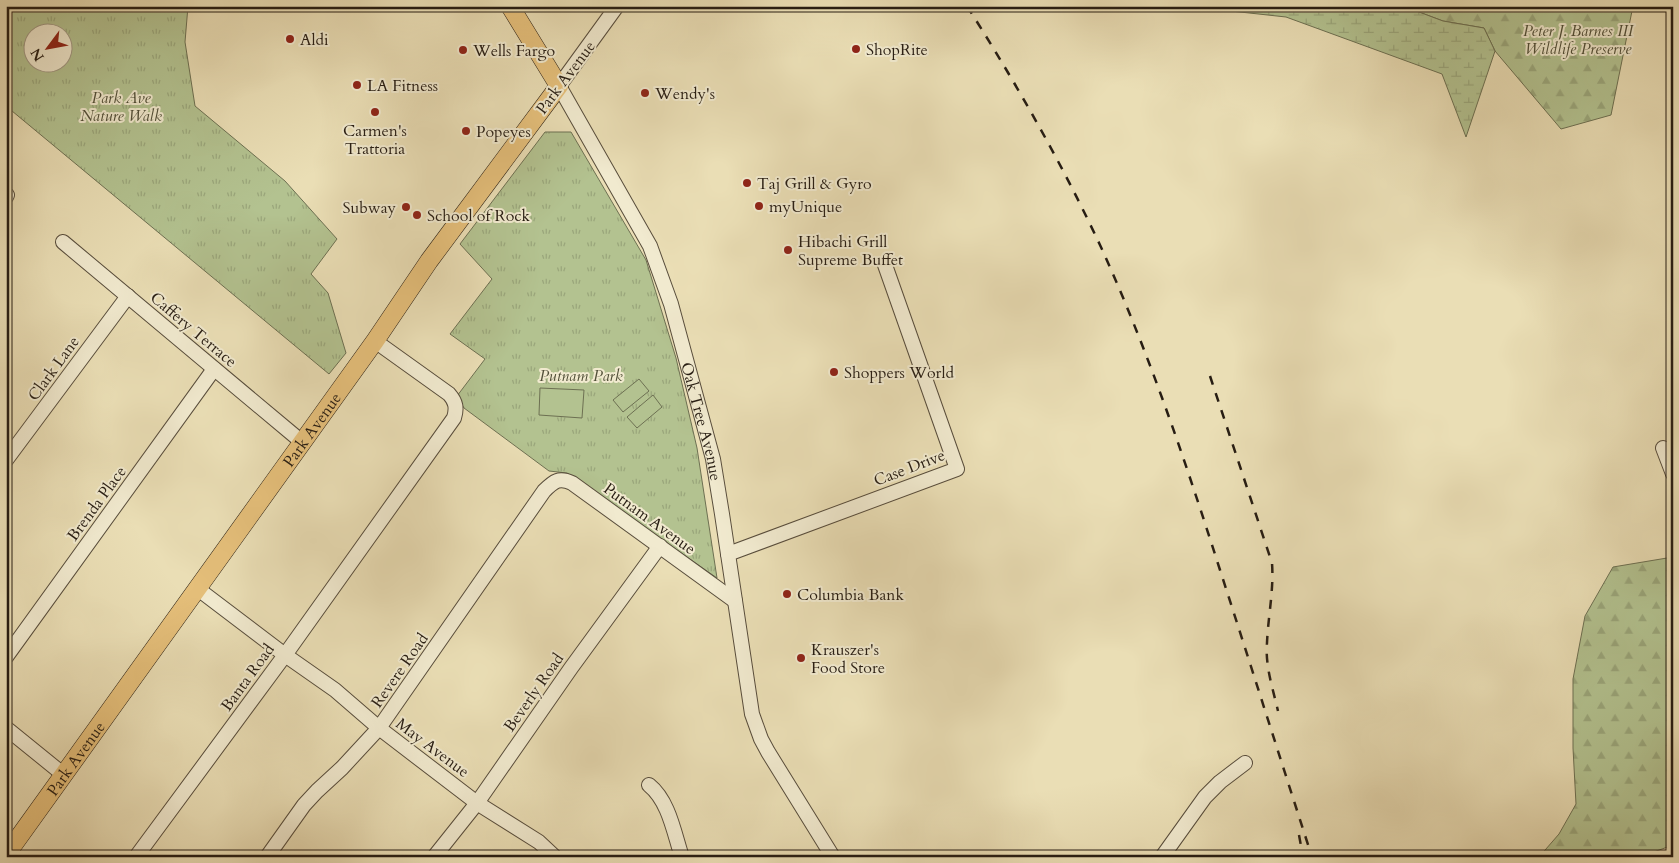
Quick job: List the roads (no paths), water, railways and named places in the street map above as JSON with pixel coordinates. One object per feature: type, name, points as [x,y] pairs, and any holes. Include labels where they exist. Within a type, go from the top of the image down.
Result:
[{"type":"main road","name":"Oak Tree Avenue","points":[[510,6],[559,86]]},
{"type":"main road","name":"Park Avenue","points":[[6,855],[375,341],[429,261],[559,86]]},
{"type":"street","name":"Park Avenue","points":[[559,86],[617,6]]},
{"type":"street","name":"Oak Tree Avenue","points":[[559,86],[640,227],[661,273],[672,304],[707,433],[721,505],[748,698],[756,726],[768,752],[828,855]]},
{"type":"street","name":"Caffery Terrace","points":[[62,242],[302,442]]},
{"type":"street","name":"Case Drive","points":[[728,554],[958,469],[885,265]]},
{"type":"street","name":"Clark Lane","points":[[6,460],[128,296]]},
{"type":"street","name":"Banta Road","points":[[136,857],[285,656],[454,418],[456,408],[453,398],[449,394],[375,341]]},
{"type":"street","name":"Brenda Place","points":[[6,657],[214,369]]},
{"type":"street","points":[[1663,448],[1673,474]]},
{"type":"street","name":"Putnam Avenue","points":[[544,491],[554,481],[564,480],[572,483],[735,601]]},
{"type":"street","name":"Revere Road","points":[[267,857],[304,805],[379,728],[544,491]]},
{"type":"street","name":"Beverly Road","points":[[434,857],[477,803],[660,546]]},
{"type":"street","name":"May Avenue","points":[[198,589],[285,656],[335,690],[379,728],[477,803],[539,842],[555,857]]},
{"type":"street","points":[[6,728],[64,775]]},
{"type":"street","points":[[1162,857],[1205,797],[1244,763]]},
{"type":"street","points":[[649,784],[657,791],[663,801],[682,857]]},
{"type":"railway","points":[[967,6],[1054,153],[1118,285],[1150,365],[1193,488],[1312,857]]},
{"type":"railway","points":[[1210,376],[1272,563],[1267,660],[1278,711]]},
{"type":"railway","points":[[1299,835],[1303,857]]},
{"type":"place","name":"Aldi","points":[[290,39]]},
{"type":"place","name":"ShopRite","points":[[856,49]]},
{"type":"place","name":"Wells Fargo","points":[[463,50]]},
{"type":"place","name":"LA Fitness","points":[[357,85]]},
{"type":"place","name":"Wendy's","points":[[645,93]]},
{"type":"place","name":"Carmen's Trattoria","points":[[375,112]]},
{"type":"place","name":"Popeyes","points":[[466,131]]},
{"type":"place","name":"Taj Grill & Gyro","points":[[747,183]]},
{"type":"place","name":"myUnique","points":[[759,206]]},
{"type":"place","name":"Subway","points":[[406,207]]},
{"type":"place","name":"School of Rock","points":[[417,215]]},
{"type":"place","name":"Hibachi Grill Supreme Buffet","points":[[788,250]]},
{"type":"place","name":"Shoppers World","points":[[834,372]]},
{"type":"place","name":"Columbia Bank","points":[[787,594]]},
{"type":"place","name":"Krauszer's Food Store","points":[[801,658]]},
{"type":"park label","name":"Peter J. Barnes III Wildlife Preserve","points":[[1578,39]]},
{"type":"park label","name":"Park Ave Nature Walk","points":[[121,106]]},
{"type":"park label","name":"Putnam Park","points":[[581,375]]}]
